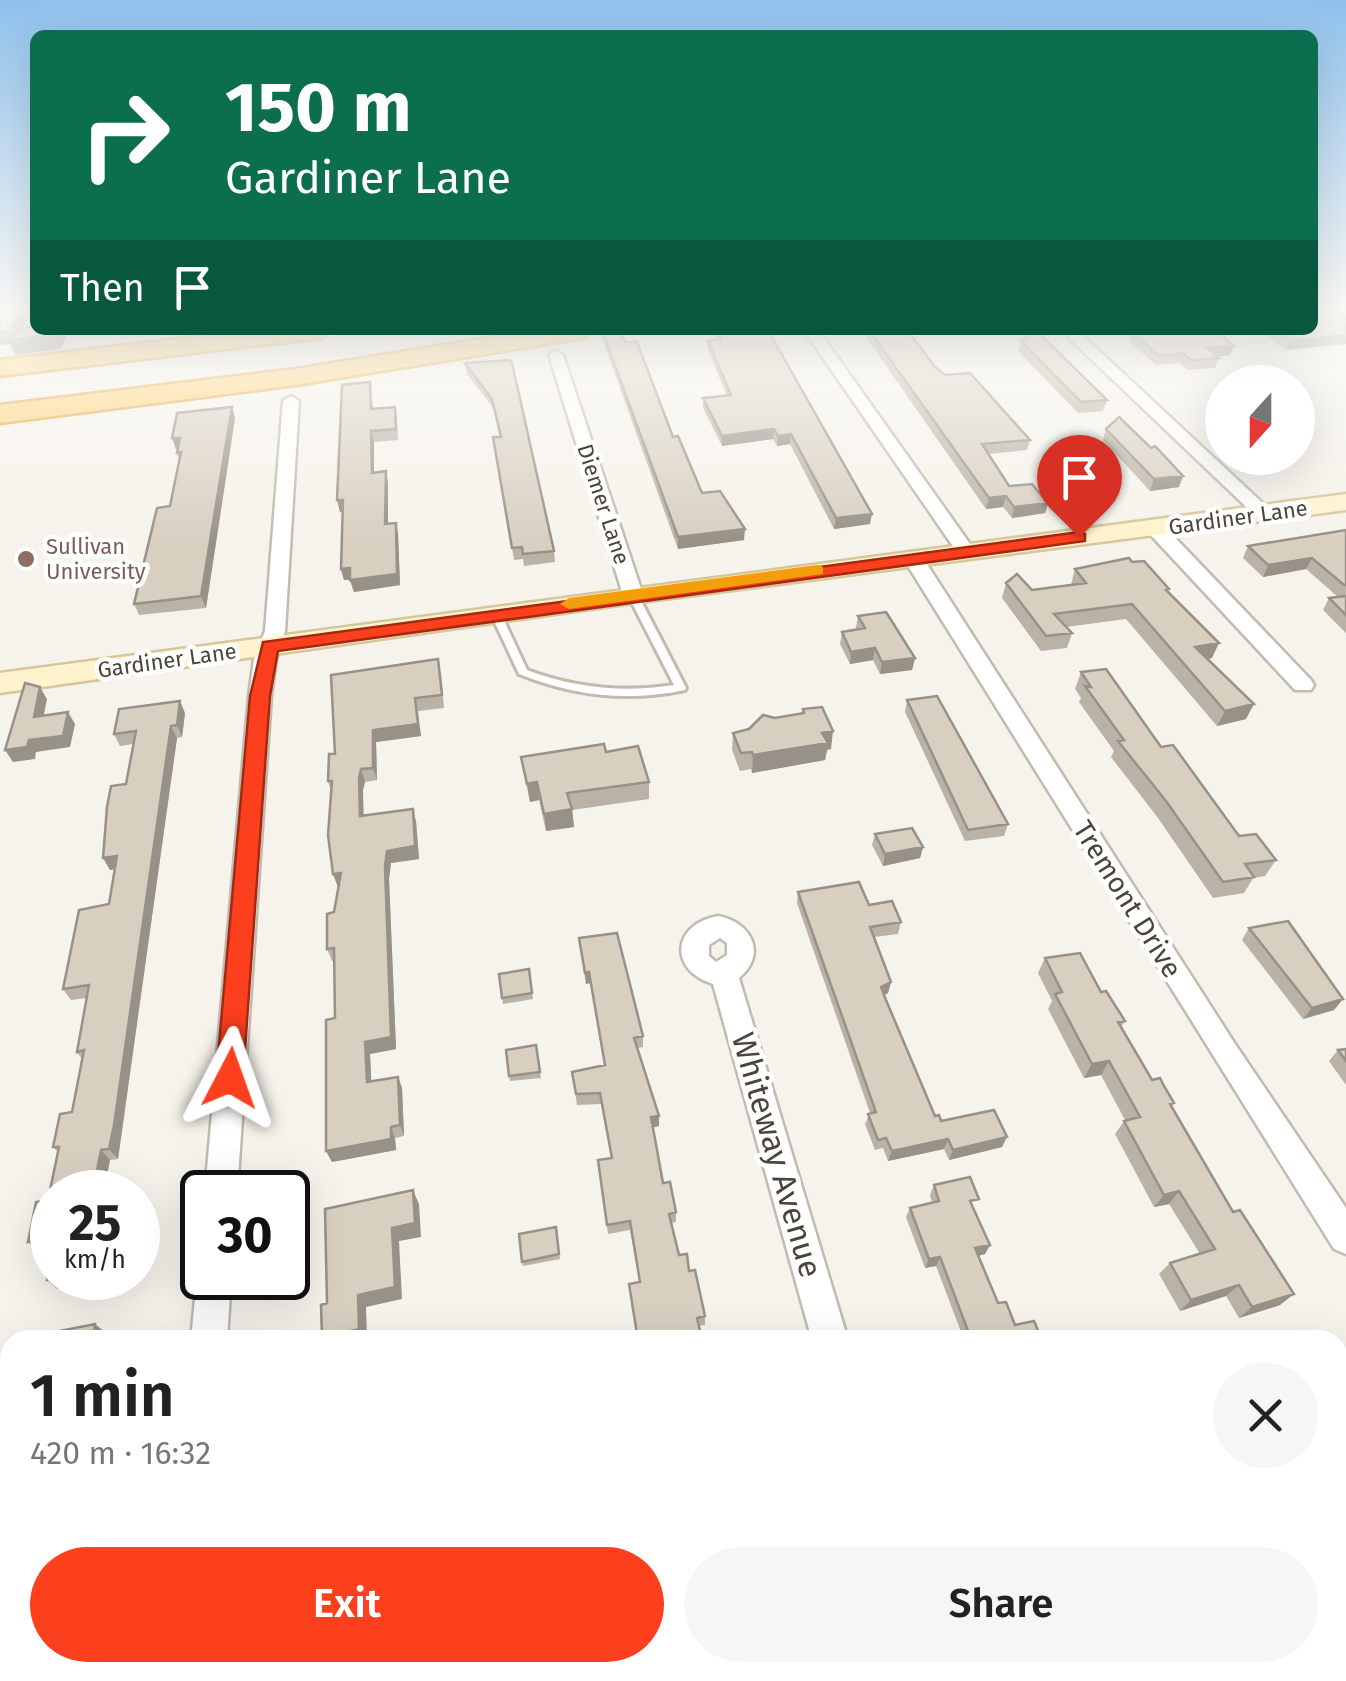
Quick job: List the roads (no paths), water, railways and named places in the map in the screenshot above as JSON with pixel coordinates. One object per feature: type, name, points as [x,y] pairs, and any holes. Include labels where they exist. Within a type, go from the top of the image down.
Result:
[{"type":"highway","points":[[0,390],[40,384]]},
{"type":"highway","points":[[0,435],[315,384]]},
{"type":"highway","points":[[0,414],[293,389]]},
{"type":"main road","name":"Gardiner Lane","points":[[0,683],[633,594],[1346,502]]},
{"type":"street","name":"Diemer Lane","points":[[565,384],[633,594]]},
{"type":"street","points":[[849,384],[966,551]]},
{"type":"street","points":[[1126,384],[1264,514]]},
{"type":"street","points":[[223,1170],[260,696],[275,632],[293,389]]},
{"type":"street","points":[[1155,528],[1303,685]]},
{"type":"street","name":"Tremont Drive","points":[[913,558],[1225,1054],[1346,1237]]},
{"type":"street","name":"Whiteway Avenue","points":[[723,970],[827,1330]]},
{"type":"street","points":[[210,1330],[212,1300]]},
{"type":"lane","points":[[496,614],[523,672],[553,685],[589,692],[652,694],[681,688],[633,594]]},
{"type":"place","name":"Sullivan University","points":[[26,559]]}]
